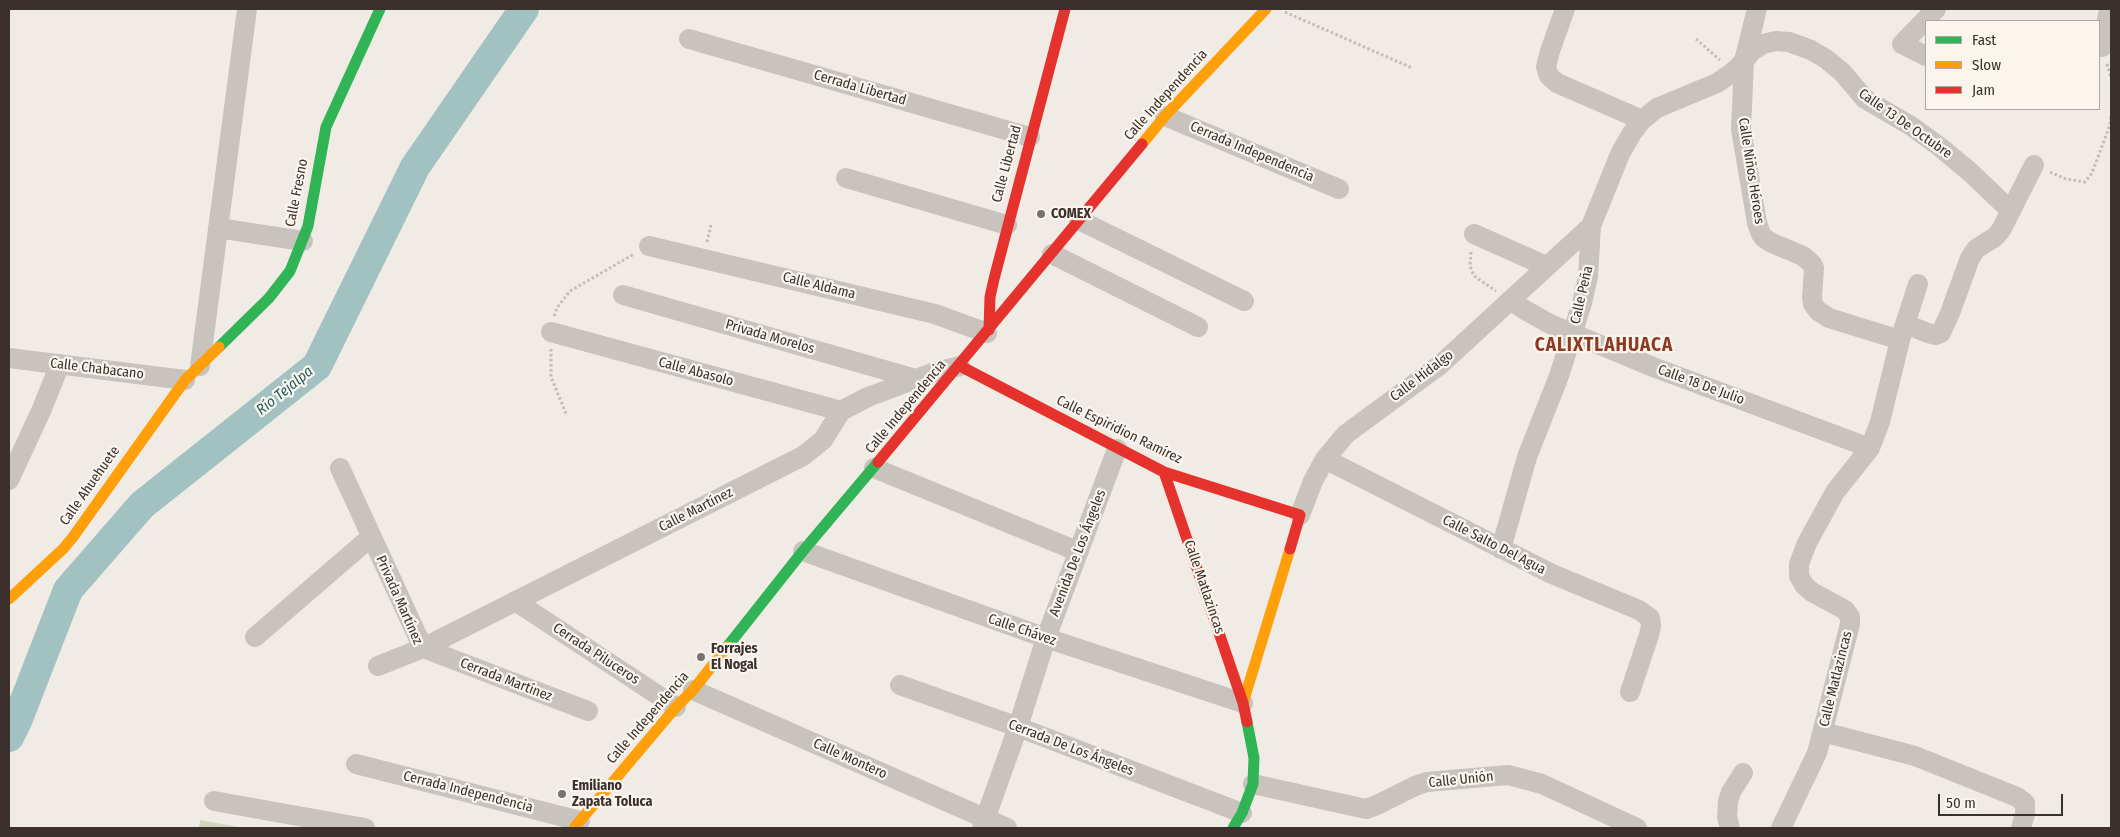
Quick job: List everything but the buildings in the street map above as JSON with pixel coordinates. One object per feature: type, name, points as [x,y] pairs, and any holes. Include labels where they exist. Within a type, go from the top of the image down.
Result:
[{"type":"main road","name":"Calle Fresno","points":[[185,380],[281,284],[303,241],[314,202],[326,127],[380,9]]},
{"type":"main road","name":"Calle Libertad","points":[[988,332],[990,297],[1007,225],[1065,9]]},
{"type":"main road","name":"Calle Independencia","points":[[577,824],[676,707],[693,690],[803,551],[960,366],[1165,116],[1266,9]]},
{"type":"main road","name":"Calle Espiridion Ramírez","points":[[960,366],[1164,472],[1300,515]]},
{"type":"main road","name":"Calle Ahuehuete","points":[[9,599],[73,537],[185,380]]},
{"type":"main road","name":"Calle Matlazincas","points":[[1164,472],[1243,703]]},
{"type":"main road","name":"Calle Hidalgo","points":[[1238,820],[1253,784],[1254,758],[1243,703],[1300,515]]},
{"type":"street","points":[[200,366],[247,9]]},
{"type":"street","points":[[1565,9],[1546,67],[1549,76],[1557,83],[1642,120]]},
{"type":"street","points":[[1738,67],[1757,9]]},
{"type":"street","points":[[1925,20],[1936,9]]},
{"type":"street","points":[[2102,46],[2109,9]]},
{"type":"street","points":[[1925,20],[1902,44],[1925,56]]},
{"type":"street","name":"Cerrada Libertad","points":[[689,39],[1030,137]]},
{"type":"street","name":"Calle 13 De Octubre","points":[[1738,67],[1752,51],[1763,44],[1776,41],[1788,42],[1811,50],[1826,58],[1842,72],[1857,91],[1870,102],[1911,126],[1940,147],[1977,178],[2011,211]]},
{"type":"street","name":"Calle Hidalgo","points":[[1300,515],[1313,481],[1325,459],[1346,434],[1440,365],[1591,226],[1620,154],[1642,120],[1656,108],[1717,83],[1738,67]]},
{"type":"street","name":"Calle Niños Héroes","points":[[1738,67],[1741,129],[1757,223],[1761,234],[1772,243],[1803,256],[1812,264],[1814,268],[1812,297],[1813,304],[1818,311],[1829,318],[1902,332]]},
{"type":"street","name":"Cerrada Independencia","points":[[1165,116],[1339,188]]},
{"type":"street","points":[[1902,332],[1936,335],[1941,333],[1950,314],[1970,258],[1976,249],[1995,237],[2011,211],[2034,165]]},
{"type":"street","points":[[846,178],[1007,225]]},
{"type":"street","points":[[1079,220],[1244,301]]},
{"type":"street","name":"Calle Peña","points":[[1501,549],[1527,457],[1544,418],[1573,334],[1588,277],[1591,226]]},
{"type":"street","points":[[218,228],[303,241]]},
{"type":"street","points":[[1474,234],[1546,266]]},
{"type":"street","name":"Calle Aldama","points":[[649,246],[935,314],[988,332]]},
{"type":"street","points":[[1052,254],[1198,327]]},
{"type":"street","points":[[1870,448],[1882,414],[1902,332],[1918,284]]},
{"type":"street","name":"Privada Morelos","points":[[623,295],[916,379]]},
{"type":"street","name":"Calle 18 De Julio","points":[[1510,300],[1537,317],[1573,334],[1686,381],[1870,448]]},
{"type":"street","name":"Calle Abasolo","points":[[551,332],[842,412]]},
{"type":"street","name":"Calle Chabacano","points":[[9,358],[185,380]]},
{"type":"street","points":[[9,480],[41,411],[60,364]]},
{"type":"street","name":"Calle Martínez","points":[[423,648],[803,456],[823,440],[842,412],[868,397],[932,373],[960,366]]},
{"type":"street","name":"Calle Matlazincas","points":[[1780,828],[1803,785],[1817,753],[1849,633],[1850,617],[1845,610],[1812,592],[1804,584],[1800,576],[1799,564],[1807,542],[1835,492],[1870,448]]},
{"type":"street","name":"Avenida De Los Ángeles","points":[[984,824],[1077,551],[1118,449]]},
{"type":"street","name":"Calle Salto Del Agua","points":[[1325,459],[1552,574],[1639,610],[1650,618],[1652,626],[1650,635],[1630,692]]},
{"type":"street","name":"Privada Martínez","points":[[340,468],[370,537],[423,648],[378,666]]},
{"type":"street","points":[[874,468],[1077,551]]},
{"type":"street","name":"Privada Martínez","points":[[255,637],[370,537]]},
{"type":"street","name":"Calle Chávez","points":[[803,551],[1046,638],[1243,703]]},
{"type":"street","name":"Cerrada Piluceros","points":[[516,601],[676,707]]},
{"type":"street","name":"Cerrada Martínez","points":[[423,648],[588,712]]},
{"type":"street","name":"Cerrada De Los Ángeles","points":[[900,685],[1018,727],[1238,820]]},
{"type":"street","name":"Calle Montero","points":[[693,690],[984,824],[1007,828]]},
{"type":"street","points":[[1823,732],[1915,756],[2017,797],[2025,803],[2025,814],[2021,828]]},
{"type":"street","name":"Cerrada Independencia","points":[[356,764],[577,824]]},
{"type":"street","points":[[1730,828],[1727,817],[1728,801],[1731,792],[1743,773]]},
{"type":"street","name":"Calle Unión","points":[[1253,784],[1366,809],[1414,786],[1427,782],[1508,775],[1542,784],[1637,828]]},
{"type":"street","points":[[214,801],[364,828]]},
{"type":"path","points":[[1278,9],[1412,68]]},
{"type":"path","points":[[1696,39],[1738,67]]},
{"type":"path","points":[[2034,165],[2066,179],[2085,182],[2095,165],[2110,125],[2111,115]]},
{"type":"path","points":[[1474,234],[1470,266],[1474,276],[1510,300]]},
{"type":"path","points":[[567,416],[551,377],[551,332],[557,308],[570,291],[649,246]]},
{"type":"green space","points":[[200,820],[243,828],[199,828]]},
{"type":"waterway","name":"Río Tejalpa","points":[[9,737],[68,590],[142,505],[317,366],[415,167],[524,9]]},
{"type":"traffic: fast","points":[[219,347],[269,298],[290,271],[308,226],[326,127],[380,9]]},
{"type":"traffic: fast","points":[[727,647],[803,551],[878,462]]},
{"type":"traffic: fast","points":[[1233,828],[1242,813],[1253,784],[1254,758],[1247,722]]},
{"type":"traffic: slow","points":[[1142,144],[1165,116],[1266,9]]},
{"type":"traffic: slow","points":[[9,599],[63,549],[185,380],[219,347]]},
{"type":"traffic: slow","points":[[1243,703],[1290,549]]},
{"type":"traffic: slow","points":[[574,828],[676,707],[693,690],[727,647]]},
{"type":"traffic: jam","points":[[989,330],[990,297],[994,279],[1065,9]]},
{"type":"traffic: jam","points":[[878,462],[1142,144]]},
{"type":"traffic: jam","points":[[960,366],[1164,472],[1300,515],[1290,549]]},
{"type":"traffic: jam","points":[[1164,472],[1243,703],[1247,722]]},
{"type":"place","name":"COMEX","points":[[1041,214]]},
{"type":"place","name":"Forrajes El Nogal","points":[[701,657]]},
{"type":"place","name":"Emiliano Zapata Toluca","points":[[562,794]]},
{"type":"district","name":"CALIXTLAHUACA","points":[[1604,346]]}]
